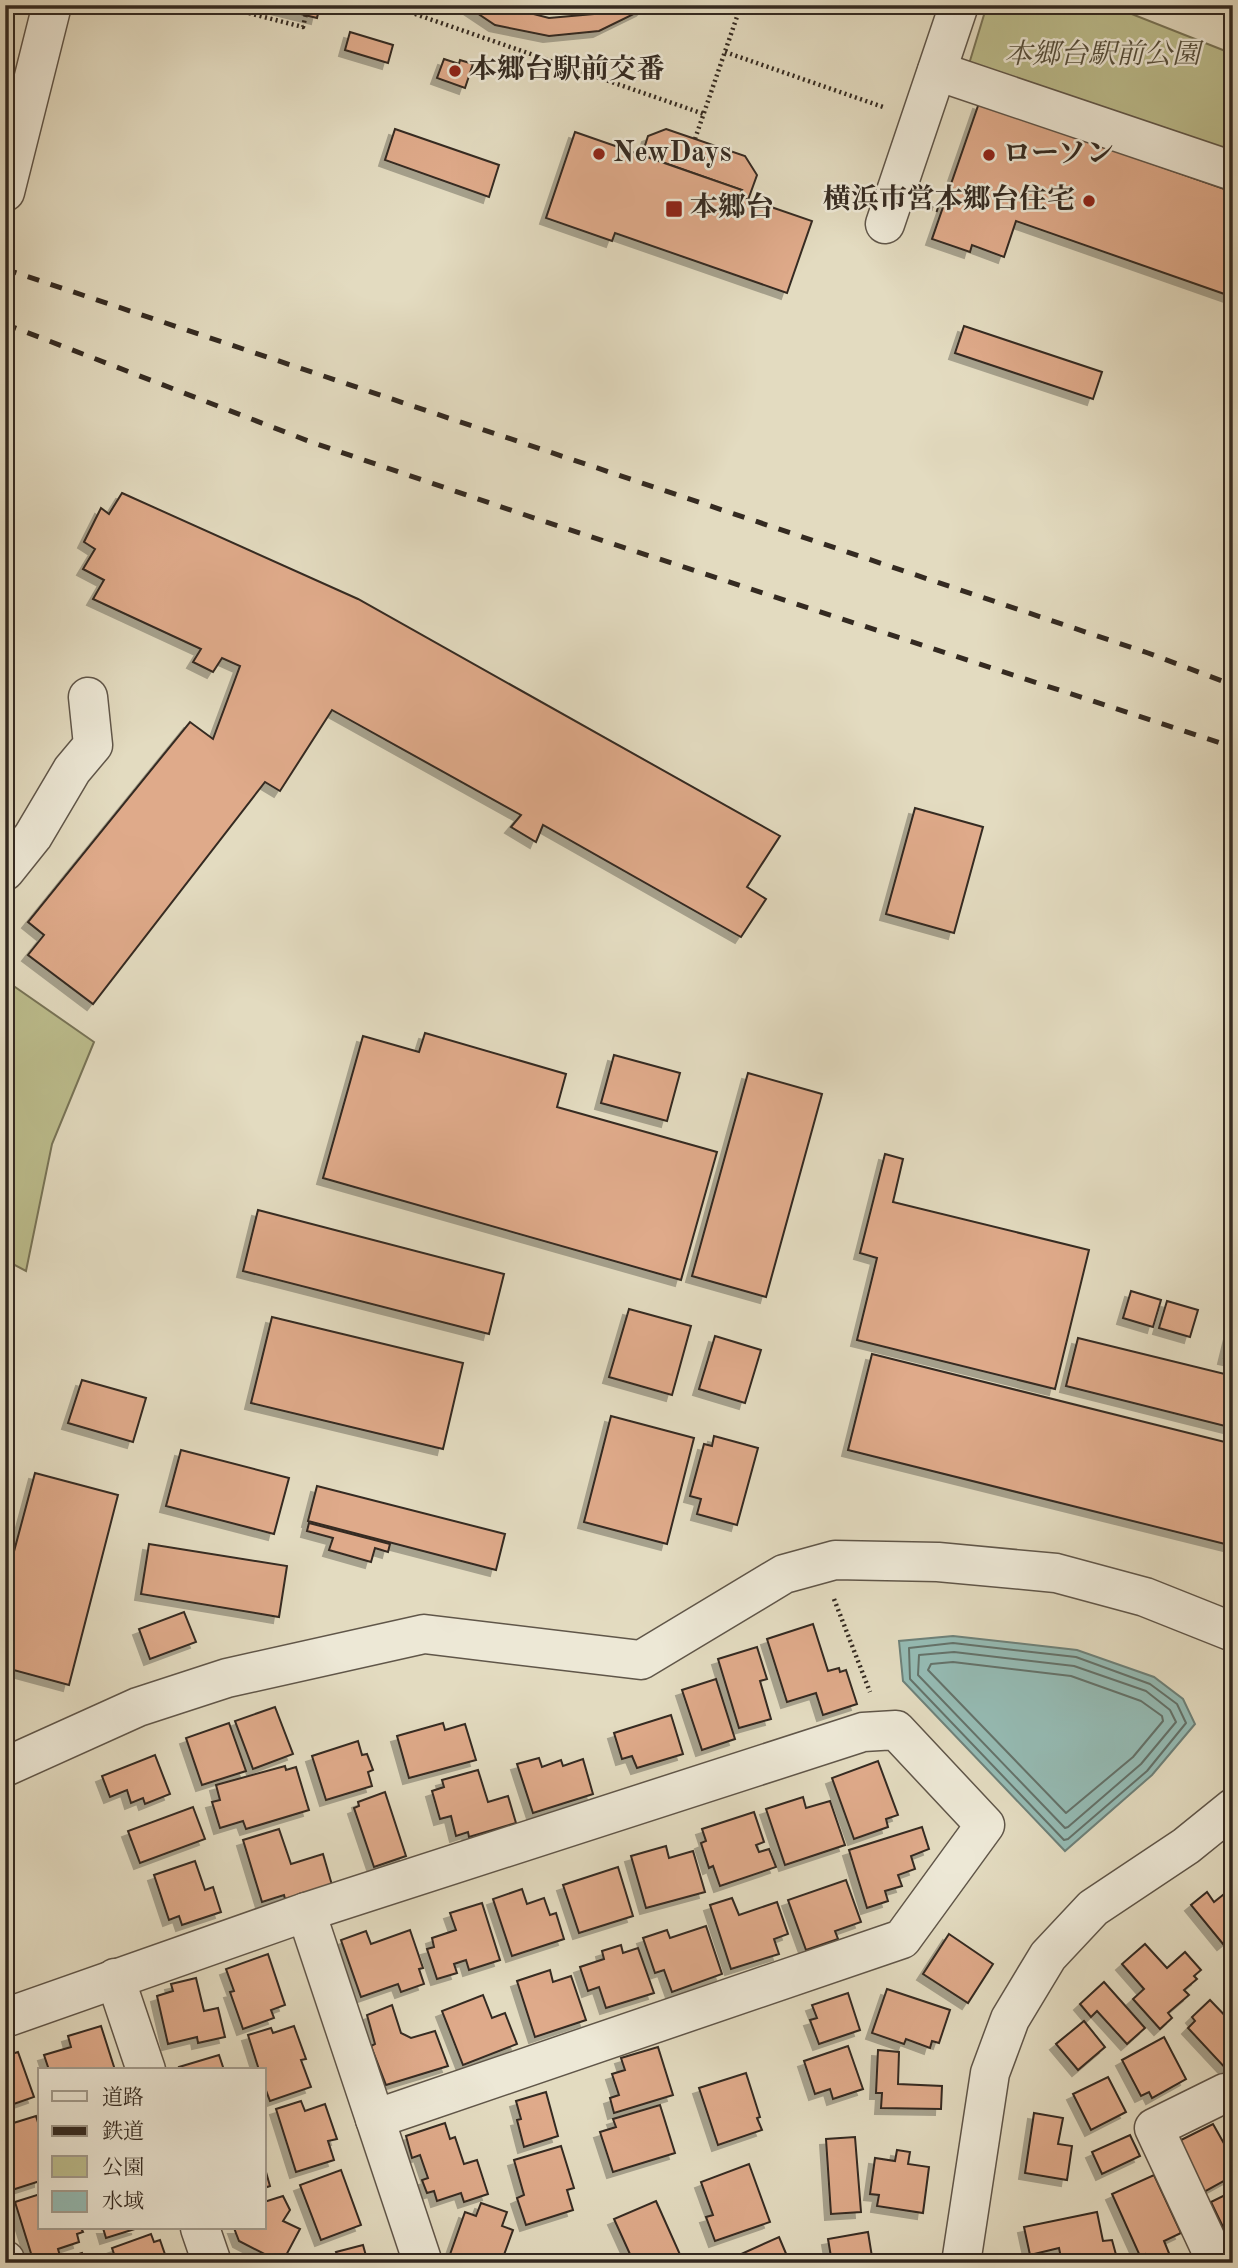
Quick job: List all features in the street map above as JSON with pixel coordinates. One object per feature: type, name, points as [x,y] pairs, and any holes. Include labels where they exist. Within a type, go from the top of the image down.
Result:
[{"type":"street","points":[[5,192],[52,5]]},
{"type":"street","points":[[885,224],[959,5]]},
{"type":"street","points":[[937,71],[1233,171]]},
{"type":"street","points":[[5,871],[33,836],[72,770],[93,745],[88,697]]},
{"type":"street","points":[[5,1767],[138,1707],[227,1678],[424,1634],[641,1660],[784,1574],[835,1560],[938,1562],[1056,1573],[1145,1597],[1233,1632]]},
{"type":"street","points":[[5,2018],[306,1912],[863,1731],[896,1730],[985,1825],[902,1939],[375,2119]]},
{"type":"street","points":[[961,2263],[990,2073],[1010,2019],[1048,1956],[1093,1908],[1186,1846],[1233,1808]]},
{"type":"street","points":[[306,1912],[423,2263]]},
{"type":"street","points":[[115,1978],[145,2068]]},
{"type":"street","points":[[1225,2092],[1154,2129],[1217,2263],[1233,2256]]},
{"type":"street","points":[[201,2230],[212,2263]]},
{"type":"path","points":[[217,5],[303,27],[308,5]]},
{"type":"path","points":[[389,5],[704,114]]},
{"type":"path","points":[[695,139],[741,5]]},
{"type":"path","points":[[725,52],[920,120]]},
{"type":"path","points":[[831,1592],[885,1731]]},
{"type":"green space","name":"本郷台駅前公園","points":[[987,5],[1109,5],[1233,54],[1233,154],[969,64]]},
{"type":"green space","points":[[5,980],[94,1042],[52,1144],[26,1271],[5,1260]]},
{"type":"water","points":[[953,1636],[1077,1650],[1154,1677],[1183,1699],[1195,1724],[1152,1775],[1065,1851],[903,1681],[899,1641]]},
{"type":"building","points":[[264,5],[320,5],[317,18]]},
{"type":"building","points":[[465,5],[498,5],[549,18],[594,14],[611,5],[647,5],[599,31],[549,36],[495,25]]},
{"type":"building","points":[[350,32],[393,45],[388,63],[345,50]]},
{"type":"building","name":"本郷台駅前交番","points":[[444,59],[459,64],[460,60],[473,64],[465,88],[437,78]]},
{"type":"building","name":"横浜市営本郷台住宅","points":[[979,103],[1233,192],[1233,297],[1016,221],[1004,257],[972,245],[970,252],[932,239]]},
{"type":"building","points":[[395,129],[499,165],[489,197],[385,160]]},
{"type":"building","points":[[666,129],[745,156],[757,175],[748,200],[739,196],[742,190],[642,155],[648,136]]},
{"type":"building","points":[[575,132],[742,190],[739,196],[812,221],[787,293],[615,233],[612,241],[546,218]]},
{"type":"building","points":[[964,326],[1102,372],[1093,399],[955,353]]},
{"type":"building","points":[[122,493],[358,599],[780,836],[747,887],[766,899],[741,937],[543,825],[536,842],[511,827],[521,815],[332,710],[280,791],[265,782],[93,1004],[28,955],[44,935],[28,922],[190,722],[213,739],[240,666],[222,658],[213,672],[193,662],[201,649],[93,599],[104,580],[83,569],[95,549],[84,542],[101,508],[109,514]]},
{"type":"building","points":[[915,808],[983,827],[954,933],[886,914]]},
{"type":"building","points":[[425,1033],[566,1074],[557,1107],[717,1152],[681,1280],[323,1178],[363,1036],[419,1052]]},
{"type":"building","points":[[614,1055],[680,1073],[667,1121],[601,1103]]},
{"type":"building","points":[[748,1073],[822,1094],[766,1297],[692,1276]]},
{"type":"building","points":[[885,1154],[903,1159],[893,1202],[1089,1250],[1055,1389],[857,1340],[877,1258],[860,1253]]},
{"type":"building","points":[[258,1210],[504,1274],[489,1334],[243,1271]]},
{"type":"building","points":[[1131,1291],[1161,1300],[1153,1327],[1123,1318]]},
{"type":"building","points":[[1167,1301],[1198,1310],[1190,1337],[1159,1328]]},
{"type":"building","points":[[629,1309],[691,1326],[672,1395],[609,1377]]},
{"type":"building","points":[[272,1317],[463,1363],[443,1449],[251,1403]]},
{"type":"building","points":[[1233,1321],[1233,1360],[1224,1358]]},
{"type":"building","points":[[715,1336],[761,1350],[745,1403],[699,1389]]},
{"type":"building","points":[[1078,1338],[1233,1376],[1233,1428],[1066,1386]]},
{"type":"building","points":[[872,1354],[1233,1444],[1233,1546],[848,1450]]},
{"type":"building","points":[[82,1380],[146,1398],[133,1442],[68,1423]]},
{"type":"building","points":[[611,1416],[694,1438],[667,1544],[584,1522]]},
{"type":"building","points":[[714,1436],[758,1448],[737,1525],[697,1514],[701,1499],[690,1496],[704,1444],[712,1446]]},
{"type":"building","points":[[181,1450],[289,1478],[274,1534],[166,1506]]},
{"type":"building","points":[[35,1473],[118,1495],[69,1685],[6,1668],[5,1665],[5,1585]]},
{"type":"building","points":[[317,1486],[505,1534],[496,1570],[308,1521]]},
{"type":"building","points":[[309,1523],[390,1544],[388,1552],[375,1548],[371,1562],[329,1550],[333,1538],[307,1531]]},
{"type":"building","points":[[149,1544],[287,1566],[279,1617],[141,1594]]},
{"type":"building","points":[[184,1612],[196,1642],[150,1659],[139,1629]]},
{"type":"building","points":[[813,1624],[828,1671],[839,1668],[840,1672],[846,1670],[857,1704],[823,1715],[816,1693],[787,1702],[767,1639]]},
{"type":"building","points":[[757,1647],[767,1679],[760,1681],[771,1719],[739,1728],[718,1659]]},
{"type":"building","points":[[716,1679],[735,1739],[702,1750],[682,1690]]},
{"type":"building","points":[[275,1707],[293,1754],[253,1769],[235,1721]]},
{"type":"building","points":[[671,1715],[683,1754],[637,1768],[632,1756],[622,1759],[614,1733]]},
{"type":"building","points":[[229,1723],[246,1771],[202,1785],[186,1738]]},
{"type":"building","points":[[443,1723],[445,1730],[465,1724],[476,1760],[409,1778],[397,1736]]},
{"type":"building","points":[[358,1741],[362,1755],[367,1754],[373,1770],[368,1772],[372,1786],[326,1800],[312,1756]]},
{"type":"building","points":[[155,1755],[170,1794],[145,1804],[143,1798],[131,1803],[127,1790],[110,1797],[102,1776]]},
{"type":"building","points":[[539,1758],[542,1767],[561,1760],[563,1766],[583,1759],[593,1794],[533,1813],[517,1764]]},
{"type":"building","points":[[878,1761],[898,1815],[886,1819],[888,1827],[854,1839],[832,1778]]},
{"type":"building","points":[[285,1766],[286,1770],[296,1767],[309,1810],[246,1829],[243,1821],[220,1828],[212,1802],[220,1800],[216,1785]]},
{"type":"building","points":[[478,1770],[488,1802],[508,1796],[516,1823],[469,1837],[468,1832],[456,1836],[451,1816],[440,1819],[432,1791],[444,1787],[442,1780]]},
{"type":"building","points":[[385,1792],[406,1856],[374,1867],[354,1808],[359,1806],[358,1802]]},
{"type":"building","points":[[803,1797],[806,1808],[830,1801],[845,1845],[785,1865],[766,1809]]},
{"type":"building","points":[[193,1807],[205,1839],[140,1863],[128,1831]]},
{"type":"building","points":[[754,1812],[764,1842],[756,1845],[759,1852],[769,1849],[776,1867],[720,1886],[713,1866],[709,1868],[701,1843],[706,1841],[702,1829]]},
{"type":"building","points":[[922,1827],[929,1849],[911,1856],[915,1869],[898,1875],[902,1886],[885,1891],[888,1901],[867,1908],[849,1850]]},
{"type":"building","points":[[279,1829],[291,1864],[323,1854],[332,1885],[285,1899],[284,1895],[262,1902],[243,1840]]},
{"type":"building","points":[[666,1846],[669,1858],[693,1851],[705,1892],[646,1908],[631,1856]]},
{"type":"building","points":[[195,1861],[205,1890],[213,1887],[221,1912],[182,1925],[179,1916],[169,1920],[154,1875]]},
{"type":"building","points":[[618,1867],[633,1916],[579,1933],[563,1885]]},
{"type":"building","points":[[846,1880],[861,1922],[835,1931],[838,1939],[806,1950],[788,1900]]},
{"type":"building","points":[[1233,1887],[1233,1936],[1223,1944],[1191,1905],[1207,1892],[1214,1902]]},
{"type":"building","points":[[522,1889],[527,1904],[544,1898],[550,1915],[556,1913],[564,1939],[512,1956],[493,1899]]},
{"type":"building","points":[[732,1898],[739,1915],[777,1902],[788,1934],[774,1939],[779,1954],[731,1969],[710,1905]]},
{"type":"building","points":[[482,1903],[500,1960],[469,1970],[466,1960],[454,1964],[457,1973],[437,1979],[427,1949],[434,1947],[432,1938],[456,1930],[450,1913]]},
{"type":"building","points":[[706,1926],[722,1974],[672,1992],[664,1970],[655,1973],[643,1938],[667,1930],[670,1938]]},
{"type":"building","points":[[410,1930],[423,1968],[419,1969],[424,1984],[401,1992],[398,1984],[361,1997],[341,1940],[366,1931],[371,1944]]},
{"type":"building","points":[[949,1934],[993,1964],[968,2003],[923,1974]]},
{"type":"building","points":[[1145,1944],[1167,1968],[1185,1952],[1201,1970],[1194,1976],[1197,1979],[1184,1990],[1189,1995],[1168,2013],[1172,2018],[1160,2029],[1133,1999],[1144,1989],[1122,1964]]},
{"type":"building","points":[[621,1945],[623,1953],[638,1948],[654,1993],[606,2008],[599,1987],[588,1991],[580,1967],[604,1959],[602,1951]]},
{"type":"building","points":[[268,1954],[285,2005],[271,2010],[274,2018],[243,2029],[230,1992],[234,1991],[226,1969]]},
{"type":"building","points":[[550,1970],[553,1982],[571,1976],[586,2020],[535,2037],[517,1981]]},
{"type":"building","points":[[196,1978],[204,2011],[218,2008],[225,2037],[198,2043],[197,2037],[168,2044],[157,1996],[173,1991],[171,1984]]},
{"type":"building","points":[[1104,1982],[1145,2028],[1127,2044],[1097,2011],[1091,2017],[1080,2004]]},
{"type":"building","points":[[887,1989],[950,2010],[939,2043],[932,2041],[930,2048],[906,2039],[904,2044],[872,2033]]},
{"type":"building","points":[[848,1993],[860,2030],[819,2044],[810,2020],[817,2018],[812,2005]]},
{"type":"building","points":[[483,1995],[492,2018],[505,2013],[517,2044],[463,2065],[442,2011]]},
{"type":"building","points":[[1210,2000],[1233,2024],[1233,2067],[1228,2071],[1188,2028],[1195,2021],[1192,2017]]},
{"type":"building","points":[[392,2005],[401,2033],[411,2038],[435,2031],[448,2066],[386,2085],[371,2046],[375,2044],[367,2015]]},
{"type":"building","points":[[1084,2021],[1105,2047],[1078,2070],[1056,2044]]},
{"type":"building","points":[[101,2026],[114,2068],[48,2068],[44,2055],[71,2047],[68,2036]]},
{"type":"building","points":[[294,2026],[306,2059],[301,2060],[311,2087],[270,2101],[266,2090],[266,2068],[258,2068],[248,2035],[271,2028],[273,2033]]},
{"type":"building","points":[[1164,2037],[1186,2079],[1152,2098],[1149,2092],[1141,2096],[1122,2060]]},
{"type":"building","points":[[848,2046],[863,2089],[833,2099],[830,2089],[815,2094],[804,2061]]},
{"type":"building","points":[[658,2047],[673,2095],[614,2113],[610,2098],[619,2095],[612,2074],[625,2070],[621,2058]]},
{"type":"building","points":[[878,2050],[899,2052],[898,2084],[942,2086],[941,2109],[881,2108],[882,2093],[876,2093]]},
{"type":"building","points":[[18,2052],[34,2097],[5,2107],[5,2056]]},
{"type":"building","points":[[219,2055],[223,2068],[179,2068]]},
{"type":"building","points":[[746,2073],[762,2130],[718,2145],[699,2088]]},
{"type":"building","points":[[1108,2077],[1126,2112],[1091,2130],[1073,2094]]},
{"type":"building","points":[[546,2092],[558,2136],[524,2147],[517,2120],[521,2119],[516,2101]]},
{"type":"building","points":[[301,2101],[305,2111],[325,2104],[337,2139],[328,2141],[334,2160],[296,2172],[276,2109]]},
{"type":"building","points":[[660,2105],[675,2153],[613,2172],[600,2132],[616,2127],[613,2119]]},
{"type":"building","points":[[1034,2113],[1063,2118],[1058,2144],[1072,2146],[1067,2180],[1025,2173]]},
{"type":"building","points":[[36,2116],[38,2122],[38,2182],[12,2190],[5,2171],[5,2132],[9,2131],[7,2125]]},
{"type":"building","points":[[445,2123],[450,2139],[455,2137],[464,2164],[477,2160],[488,2194],[464,2202],[461,2193],[437,2201],[434,2191],[427,2193],[422,2180],[428,2178],[420,2155],[412,2158],[406,2136]]},
{"type":"building","points":[[1213,2124],[1231,2156],[1233,2155],[1233,2176],[1204,2192],[1177,2142]]},
{"type":"building","points":[[1130,2135],[1140,2156],[1102,2174],[1092,2152]]},
{"type":"building","points":[[855,2137],[861,2212],[831,2214],[826,2139]]},
{"type":"building","points":[[561,2146],[574,2188],[567,2190],[573,2210],[526,2225],[517,2198],[524,2195],[514,2160]]},
{"type":"building","points":[[897,2150],[910,2152],[908,2164],[929,2167],[923,2213],[877,2206],[879,2195],[870,2194],[875,2158],[895,2161]]},
{"type":"building","points":[[749,2164],[770,2222],[715,2241],[706,2217],[713,2215],[701,2182]]},
{"type":"building","points":[[341,2170],[361,2225],[321,2240],[300,2185]]},
{"type":"building","points":[[266,2172],[270,2186],[266,2187]]},
{"type":"building","points":[[1154,2175],[1181,2233],[1164,2241],[1173,2263],[1149,2263],[1145,2254],[1140,2256],[1112,2194]]},
{"type":"building","points":[[1233,2191],[1233,2231],[1224,2229],[1211,2202]]},
{"type":"building","points":[[38,2195],[38,2230],[82,2230],[83,2232],[77,2234],[79,2242],[58,2249],[60,2256],[34,2263],[15,2202]]},
{"type":"building","points":[[283,2196],[290,2210],[283,2221],[300,2229],[282,2263],[239,2241],[235,2230],[266,2230],[266,2201]]},
{"type":"building","points":[[656,2201],[682,2259],[674,2263],[634,2263],[614,2219]]},
{"type":"building","points":[[481,2203],[507,2212],[502,2226],[513,2230],[501,2263],[447,2263],[465,2212],[476,2216]]},
{"type":"building","points":[[1097,2212],[1103,2241],[1112,2240],[1118,2262],[1062,2263],[1059,2248],[1030,2255],[1024,2227]]},
{"type":"building","points":[[104,2230],[132,2230],[106,2238]]},
{"type":"building","points":[[868,2232],[873,2263],[832,2263],[828,2239]]},
{"type":"building","points":[[151,2234],[154,2242],[160,2240],[168,2263],[117,2263],[112,2248]]},
{"type":"building","points":[[779,2237],[790,2263],[730,2263],[728,2260]]},
{"type":"building","points":[[363,2245],[368,2263],[330,2263],[339,2260],[336,2252]]},
{"type":"building","points":[[82,2253],[85,2263],[55,2261]]},
{"type":"railway","points":[[5,269],[1148,653],[1233,685]]},
{"type":"railway","points":[[5,324],[311,442],[537,519],[1233,747]]},
{"type":"place","name":"本郷台駅前交番","points":[[455,71]]},
{"type":"place","name":"NewDays","points":[[599,154]]},
{"type":"place","name":"ローソン","points":[[989,155]]},
{"type":"place","name":"横浜市営本郷台住宅","points":[[1089,201]]},
{"type":"place","name":"本郷台","points":[[674,209]]}]
